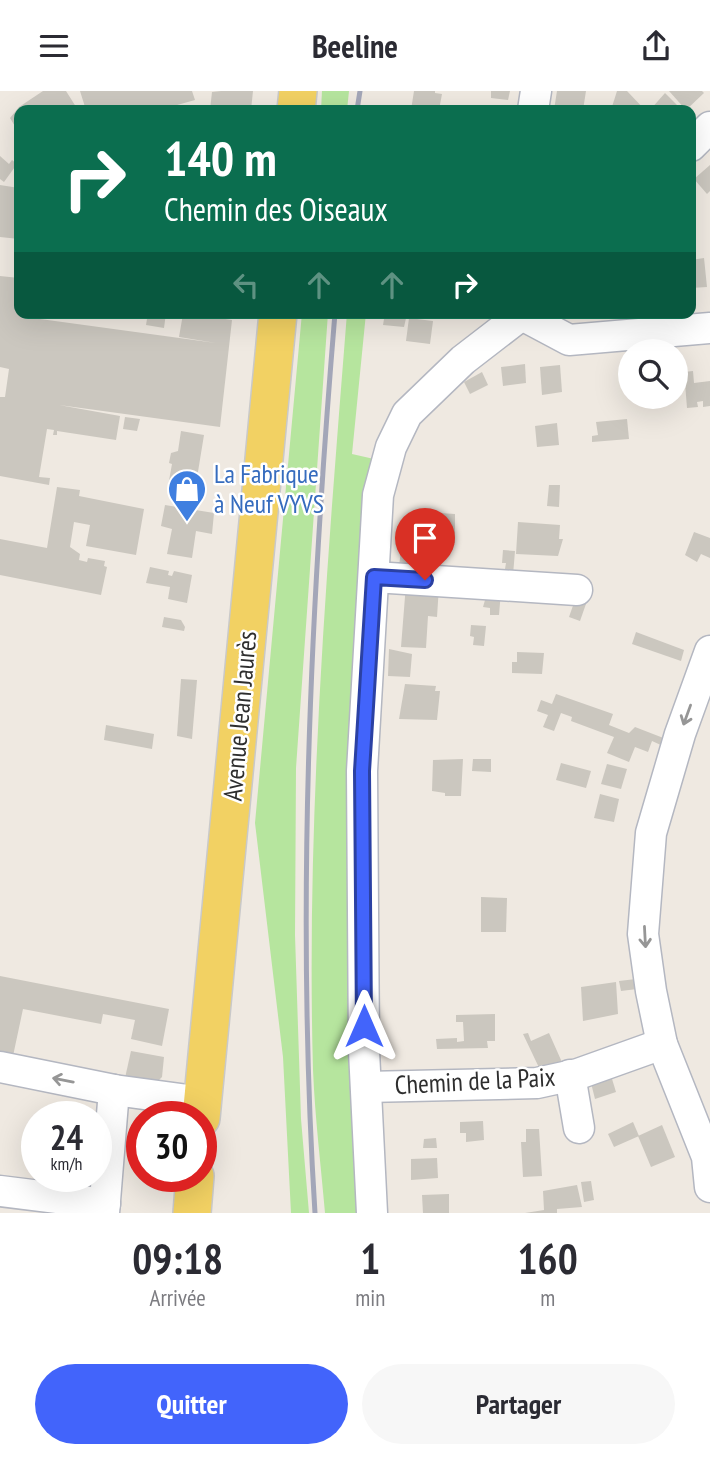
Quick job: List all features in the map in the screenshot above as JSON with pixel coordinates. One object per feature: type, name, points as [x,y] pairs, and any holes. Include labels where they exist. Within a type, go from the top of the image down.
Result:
[{"type":"main road","points":[[195,1101],[240,616],[260,319]]},
{"type":"main road","name":"Avenue Jean Jaurès","points":[[240,616],[277,319]]},
{"type":"main road","points":[[175,1213],[177,1192]]},
{"type":"main road","points":[[192,1213],[194,1192]]},
{"type":"street","points":[[696,141],[710,127]]},
{"type":"street","points":[[372,1213],[366,1087],[362,771],[379,495],[391,447],[407,414],[463,360],[516,319]]},
{"type":"street","points":[[532,319],[569,340],[710,328]]},
{"type":"street","points":[[374,577],[577,590]]},
{"type":"street","points":[[710,650],[680,734],[651,833],[643,934],[650,991],[662,1044],[708,1157],[710,1187]]},
{"type":"street","name":"Chemin de la Paix","points":[[366,1087],[537,1083],[570,1075],[662,1044]]},
{"type":"street","points":[[0,1067],[160,1101]]},
{"type":"street","points":[[570,1075],[579,1128]]},
{"type":"street","points":[[0,1191],[104,1208],[114,1090]]},
{"type":"green space","points":[[322,91],[349,91],[348,105],[321,105]]},
{"type":"green space","points":[[301,319],[328,319],[296,768],[295,935],[301,1119],[309,1213],[291,1213],[283,1057],[255,823]]},
{"type":"green space","points":[[347,319],[365,319],[352,454],[374,459],[349,751],[348,1030],[362,1213],[325,1213],[313,1070],[315,786]]},
{"type":"building","points":[[43,91],[66,91],[75,105],[22,105]]},
{"type":"building","points":[[80,91],[192,91],[195,100],[177,105],[84,105]]},
{"type":"building","points":[[253,91],[252,105],[211,105],[212,92]]},
{"type":"building","points":[[414,91],[435,91],[442,94],[440,105],[412,105]]},
{"type":"building","points":[[491,91],[510,91],[508,100],[491,98]]},
{"type":"building","points":[[557,91],[586,91],[584,105],[555,105]]},
{"type":"building","points":[[617,91],[627,91],[640,105],[613,105]]},
{"type":"building","points":[[669,91],[704,93],[691,105],[682,105]]},
{"type":"building","points":[[665,93],[677,105],[654,105]]},
{"type":"building","points":[[0,156],[9,164],[12,160],[14,162],[14,168],[4,182],[0,179]]},
{"type":"building","points":[[710,165],[710,191],[707,194],[696,181],[696,177]]},
{"type":"building","points":[[0,185],[14,187],[14,238],[0,237]]},
{"type":"building","points":[[704,258],[707,287],[696,288],[696,259]]},
{"type":"building","points":[[0,276],[14,277],[14,319],[40,319],[216,343],[179,337],[182,319],[232,320],[220,427],[59,405],[120,416],[116,440],[57,431],[57,435],[53,435],[54,430],[47,429],[39,477],[50,478],[49,485],[0,476],[0,397],[5,397],[9,369],[0,367]]},
{"type":"building","points":[[147,319],[165,319],[164,328],[146,325]]},
{"type":"building","points":[[384,319],[406,319],[404,327],[383,325]]},
{"type":"building","points":[[409,319],[433,321],[430,344],[406,341]]},
{"type":"building","points":[[525,364],[526,383],[503,386],[501,367]]},
{"type":"building","points":[[560,365],[562,392],[542,395],[540,367]]},
{"type":"building","points":[[693,371],[694,383],[710,381],[710,406],[703,407],[703,401],[697,402],[698,407],[688,408],[688,372]]},
{"type":"building","points":[[482,372],[488,385],[470,394],[464,382]]},
{"type":"building","points":[[125,417],[140,419],[137,431],[123,429]]},
{"type":"building","points":[[627,419],[629,439],[592,442],[592,436],[598,435],[596,422]]},
{"type":"building","points":[[557,423],[559,445],[537,447],[535,426]]},
{"type":"building","points":[[181,431],[204,435],[195,490],[168,486],[171,453],[178,451]]},
{"type":"building","points":[[549,485],[560,485],[559,507],[547,506]]},
{"type":"building","points":[[57,487],[80,490],[79,496],[144,509],[136,555],[86,546],[90,525],[74,522],[70,547],[80,554],[79,560],[87,562],[88,558],[105,561],[104,566],[107,567],[101,595],[0,575],[0,539],[47,548]]},
{"type":"building","points":[[165,505],[214,513],[212,534],[196,531],[192,558],[167,554],[172,529],[161,526]]},
{"type":"building","points":[[425,512],[455,514],[455,543],[424,541]]},
{"type":"building","points":[[518,522],[560,525],[559,539],[563,539],[558,556],[516,554]]},
{"type":"building","points":[[694,532],[710,538],[710,558],[701,554],[697,562],[685,555]]},
{"type":"building","points":[[402,543],[426,545],[425,560],[429,560],[428,567],[399,566]]},
{"type":"building","points":[[503,550],[515,551],[513,575],[504,575],[506,563],[502,563]]},
{"type":"building","points":[[150,567],[169,571],[168,575],[172,576],[174,571],[192,575],[187,603],[168,599],[170,587],[146,583]]},
{"type":"building","points":[[406,584],[439,586],[437,617],[428,616],[426,648],[401,647]]},
{"type":"building","points":[[491,591],[501,591],[499,615],[490,615],[490,608],[483,607],[485,600],[491,599]]},
{"type":"building","points":[[576,597],[587,601],[580,621],[569,617]]},
{"type":"building","points":[[164,617],[181,620],[184,631],[162,627]]},
{"type":"building","points":[[471,625],[486,626],[484,646],[473,645]]},
{"type":"building","points":[[636,632],[684,650],[681,661],[632,644]]},
{"type":"building","points":[[389,649],[412,654],[410,677],[388,676]]},
{"type":"building","points":[[517,652],[544,653],[542,674],[512,673],[512,662],[517,662]]},
{"type":"building","points":[[181,679],[197,680],[192,739],[177,736]]},
{"type":"building","points":[[405,684],[436,686],[435,691],[440,691],[437,720],[399,719]]},
{"type":"building","points":[[556,694],[613,714],[609,725],[629,733],[635,727],[666,739],[663,746],[652,741],[648,752],[635,747],[629,762],[607,753],[614,737],[571,721],[572,717],[561,713],[554,731],[543,727],[548,715],[537,711],[541,700],[552,704]]},
{"type":"building","points":[[106,725],[154,734],[152,749],[104,740]]},
{"type":"building","points":[[463,759],[461,796],[445,796],[445,793],[432,791],[433,760]]},
{"type":"building","points":[[473,759],[491,759],[491,772],[472,771]]},
{"type":"building","points":[[561,763],[591,771],[586,788],[556,780]]},
{"type":"building","points":[[607,764],[627,769],[621,789],[601,784]]},
{"type":"building","points":[[600,794],[619,799],[614,822],[594,818]]},
{"type":"building","points":[[481,897],[507,898],[506,932],[481,932]]},
{"type":"building","points":[[0,976],[169,1009],[162,1046],[131,1039],[135,1020],[103,1014],[101,1024],[23,1009],[13,1056],[0,1054]]},
{"type":"building","points":[[636,979],[637,989],[621,991],[619,981]]},
{"type":"building","points":[[616,982],[618,1014],[583,1021],[581,987]]},
{"type":"building","points":[[495,1014],[495,1041],[487,1041],[488,1048],[437,1049],[436,1039],[457,1038],[457,1042],[464,1041],[463,1022],[456,1022],[456,1015]]},
{"type":"building","points":[[528,1033],[531,1041],[549,1033],[565,1069],[543,1076],[523,1034]]},
{"type":"building","points":[[131,1051],[164,1057],[162,1077],[155,1084],[125,1078]]},
{"type":"building","points":[[609,1069],[616,1092],[595,1099],[589,1075]]},
{"type":"building","points":[[483,1121],[484,1140],[466,1142],[466,1133],[460,1133],[460,1122]]},
{"type":"building","points":[[633,1122],[639,1136],[614,1147],[608,1134]]},
{"type":"building","points":[[662,1125],[675,1157],[651,1167],[638,1136]]},
{"type":"building","points":[[526,1129],[539,1129],[542,1176],[523,1177],[521,1142],[526,1142]]},
{"type":"building","points":[[436,1138],[437,1148],[423,1148],[424,1139]]},
{"type":"building","points":[[437,1158],[438,1178],[411,1180],[411,1159]]},
{"type":"building","points":[[591,1181],[594,1200],[584,1202],[581,1182]]},
{"type":"building","points":[[577,1185],[582,1207],[557,1209],[557,1213],[525,1213],[544,1210],[543,1191]]},
{"type":"building","points":[[449,1194],[449,1213],[423,1213],[422,1195]]},
{"type":"railway","points":[[358,105],[360,91]]},
{"type":"railway","points":[[315,1213],[307,988],[308,763],[319,538],[335,319]]},
{"type":"place","name":"La Fabrique à Neuf VYVS","points":[[187,523]]},
{"type":"route","points":[[364,1026],[362,771],[374,577],[425,580]]}]
